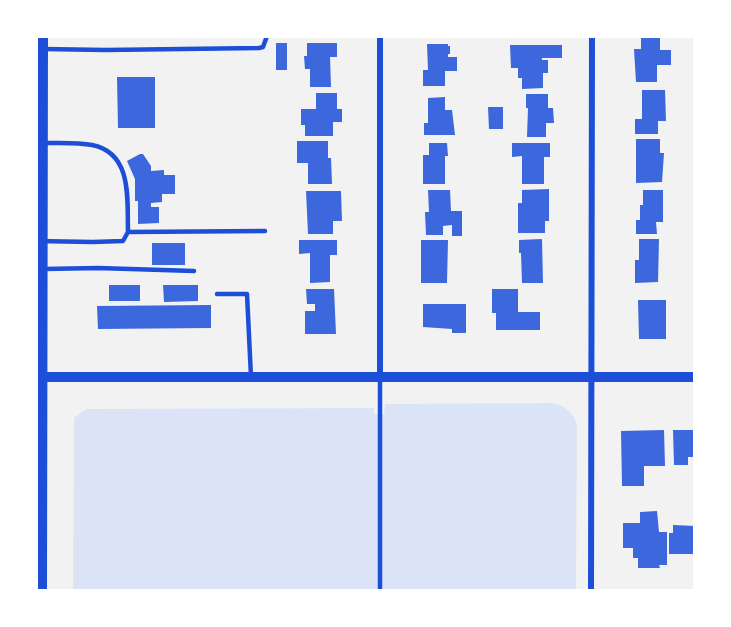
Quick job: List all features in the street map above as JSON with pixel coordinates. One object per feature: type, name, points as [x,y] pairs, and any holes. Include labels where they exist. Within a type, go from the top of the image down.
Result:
[{"type":"street","points":[[42,591],[39,377],[44,269],[40,241],[44,143],[40,110],[44,36]]},
{"type":"street","points":[[380,36],[380,377]]},
{"type":"street","points":[[591,591],[592,36]]},
{"type":"street","points":[[39,377],[695,377]]},
{"type":"lane","points":[[44,49],[263,48],[267,36]]},
{"type":"lane","points":[[40,241],[123,240],[128,232],[126,176],[111,152],[92,145],[44,143]]},
{"type":"lane","points":[[128,232],[265,231]]},
{"type":"lane","points":[[44,269],[194,271]]},
{"type":"lane","points":[[217,294],[247,294],[250,377]]},
{"type":"lane","points":[[380,377],[380,591]]},
{"type":"shaded area","points":[[552,403],[568,410],[577,425],[576,591],[73,591],[74,419],[87,409],[374,408],[374,414],[384,414],[385,404]]},
{"type":"building","points":[[641,38],[660,38],[660,50],[671,50],[671,65],[657,65],[657,82],[636,82],[634,49],[641,49]]},
{"type":"building","points":[[276,43],[287,43],[287,70],[276,70]]},
{"type":"building","points":[[307,43],[337,43],[337,57],[330,57],[331,87],[310,87],[310,69],[305,69],[304,56],[307,56]]},
{"type":"building","points":[[427,44],[448,44],[450,54],[448,57],[457,57],[457,71],[445,71],[445,86],[423,86],[423,70],[428,70]]},
{"type":"building","points":[[510,45],[562,45],[562,58],[542,58],[542,60],[548,60],[548,73],[543,73],[543,88],[522,89],[522,78],[518,78],[518,68],[511,68]]},
{"type":"building","points":[[117,77],[155,77],[155,128],[118,128]]},
{"type":"building","points":[[642,90],[665,90],[666,121],[658,121],[658,134],[635,134],[635,119],[642,119]]},
{"type":"building","points":[[316,93],[337,93],[337,109],[342,109],[342,122],[333,122],[333,136],[305,136],[305,125],[301,125],[301,109],[316,109]]},
{"type":"building","points":[[526,94],[548,94],[548,108],[553,108],[554,123],[546,123],[546,137],[527,137]]},
{"type":"building","points":[[445,97],[445,110],[452,110],[455,135],[424,135],[424,123],[428,123],[428,98]]},
{"type":"building","points":[[488,107],[503,107],[503,129],[489,129]]},
{"type":"building","points":[[636,139],[660,139],[660,153],[664,153],[662,182],[636,183]]},
{"type":"building","points":[[297,141],[328,141],[332,184],[308,184],[308,163],[297,163]]},
{"type":"building","points":[[429,143],[447,143],[445,184],[423,184],[423,155],[429,155]]},
{"type":"building","points":[[512,143],[550,143],[550,157],[544,157],[544,184],[522,184],[522,156],[512,157]]},
{"type":"building","points":[[143,154],[151,166],[151,171],[164,170],[164,175],[175,175],[175,194],[162,194],[162,202],[151,203],[151,207],[159,207],[159,223],[138,224],[135,179],[127,161]]},
{"type":"building","points":[[549,189],[549,221],[545,221],[545,233],[518,233],[518,203],[522,203],[522,190]]},
{"type":"building","points":[[428,190],[450,190],[451,211],[462,211],[462,236],[452,236],[452,225],[443,226],[443,235],[426,235],[425,212],[429,212]]},
{"type":"building","points":[[643,190],[663,190],[663,222],[656,222],[657,234],[636,234],[636,220],[640,220],[640,205],[643,205]]},
{"type":"building","points":[[306,191],[341,191],[342,221],[333,221],[333,234],[308,234]]},
{"type":"building","points":[[542,239],[543,283],[522,283],[519,240]]},
{"type":"building","points":[[639,239],[659,239],[658,282],[635,283],[635,260],[639,260]]},
{"type":"building","points":[[299,240],[337,240],[337,255],[330,255],[330,282],[310,283],[310,253],[299,254]]},
{"type":"building","points":[[421,240],[448,240],[447,283],[421,283]]},
{"type":"building","points":[[152,243],[185,243],[185,265],[152,265]]},
{"type":"building","points":[[109,285],[140,285],[140,301],[109,301]]},
{"type":"building","points":[[163,285],[198,285],[198,301],[164,302]]},
{"type":"building","points":[[306,289],[334,289],[336,334],[305,334],[305,311],[315,311],[315,304],[307,304]]},
{"type":"building","points":[[492,289],[518,289],[518,312],[540,312],[540,330],[496,330],[496,313],[492,313]]},
{"type":"building","points":[[638,300],[666,300],[666,339],[639,339]]},
{"type":"building","points":[[423,304],[466,304],[466,333],[452,333],[452,329],[423,327]]},
{"type":"building","points":[[211,305],[211,328],[98,329],[97,306]]},
{"type":"building","points":[[664,430],[665,466],[644,466],[644,486],[622,486],[621,431]]},
{"type":"building","points":[[673,430],[695,430],[695,457],[688,457],[688,465],[674,465]]},
{"type":"building","points":[[657,511],[659,532],[667,532],[667,565],[659,565],[660,568],[638,568],[638,558],[633,558],[633,548],[623,548],[623,523],[640,523],[640,512]]},
{"type":"building","points":[[673,525],[695,526],[695,554],[669,554],[669,533],[673,533]]}]
